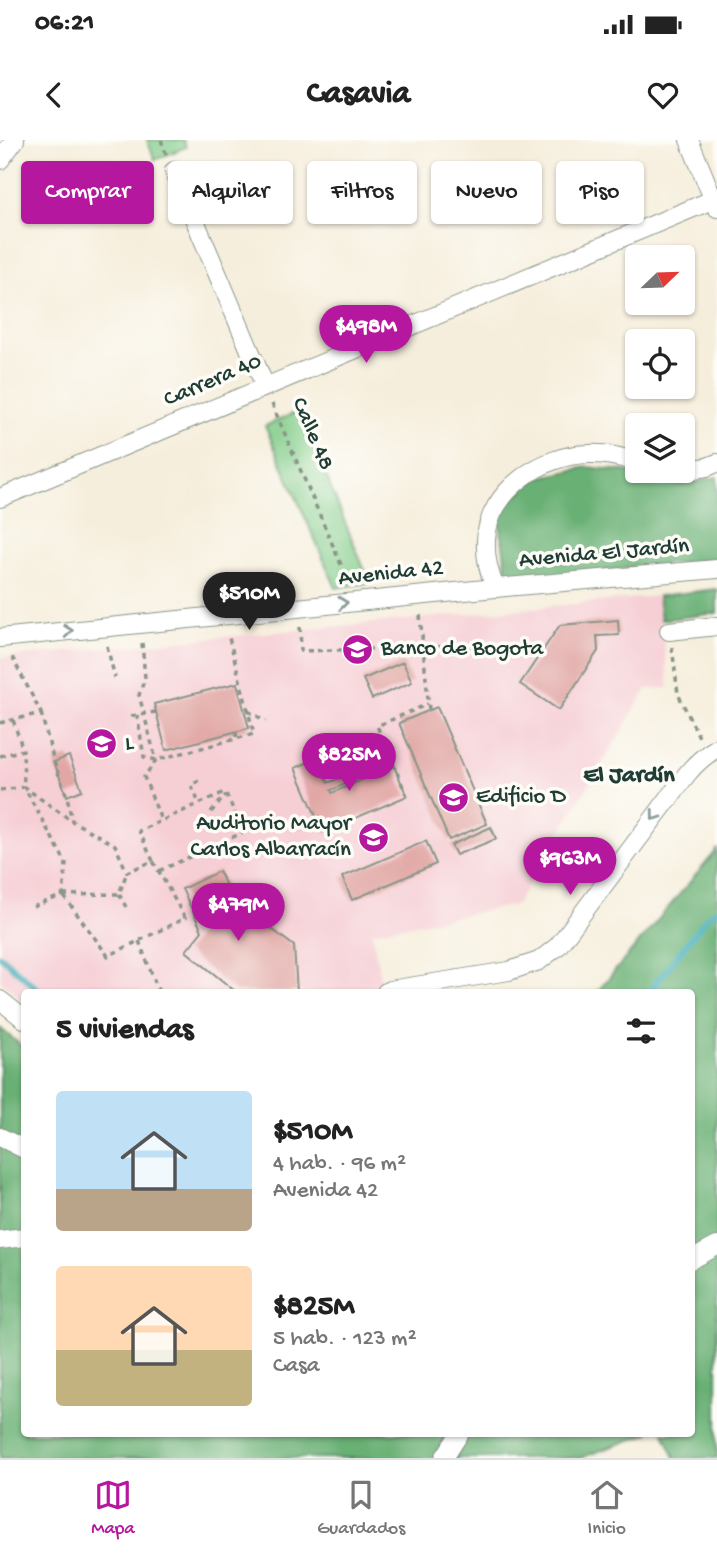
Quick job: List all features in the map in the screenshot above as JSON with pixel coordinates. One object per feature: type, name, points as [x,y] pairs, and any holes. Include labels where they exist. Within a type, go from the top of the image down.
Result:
[{"type":"street","points":[[0,160],[15,140]]},
{"type":"street","points":[[689,140],[716,202]]},
{"type":"street","name":"Carrera 40","points":[[0,498],[265,386],[716,202]]},
{"type":"street","name":"Calle 48","points":[[196,224],[265,386]]},
{"type":"street","points":[[495,588],[486,564],[486,538],[493,513],[507,491],[541,466],[556,459],[587,453],[625,459]]},
{"type":"street","points":[[695,469],[717,463]]},
{"type":"street","name":"Avenida El Jardín","points":[[495,588],[717,569]]},
{"type":"street","name":"Avenida 42","points":[[1,638],[495,588]]},
{"type":"street","points":[[669,631],[717,626]]},
{"type":"street","points":[[396,989],[509,971],[539,961],[558,946],[687,774],[712,751]]},
{"type":"street","points":[[0,1000],[21,1017]]},
{"type":"street","points":[[0,1137],[21,1148]]},
{"type":"street","points":[[0,1240],[21,1237]]},
{"type":"street","points":[[695,1258],[717,1246]]},
{"type":"street","points":[[444,1458],[457,1437]]},
{"type":"path","name":"Calle 48","points":[[265,386],[357,601]]},
{"type":"path","points":[[418,596],[429,710]]},
{"type":"path","points":[[299,607],[301,651],[471,646]]},
{"type":"path","points":[[156,712],[134,716],[144,757],[156,760],[254,734],[223,615]]},
{"type":"path","points":[[141,623],[145,678],[139,695],[156,760],[144,777],[161,821]]},
{"type":"path","points":[[102,627],[115,678]]},
{"type":"path","points":[[669,631],[678,694],[712,751]]},
{"type":"path","points":[[1,638],[41,713],[72,821]]},
{"type":"path","points":[[407,796],[377,726],[428,704]]},
{"type":"path","points":[[248,711],[266,721]]},
{"type":"path","points":[[0,723],[41,713]]},
{"type":"path","points":[[13,720],[23,750],[23,787],[66,863],[62,895],[108,956],[185,918],[153,861],[139,831],[225,792],[244,832],[159,871]]},
{"type":"path","points":[[236,732],[237,739]]},
{"type":"path","points":[[0,756],[23,750]]},
{"type":"path","points":[[199,781],[191,785],[199,803]]},
{"type":"path","points":[[0,790],[23,787],[72,821],[115,845],[127,872],[119,894],[126,907]]},
{"type":"path","points":[[211,812],[226,795]]},
{"type":"path","points":[[127,872],[153,861]]},
{"type":"path","points":[[33,907],[62,895],[119,894]]},
{"type":"path","points":[[139,941],[159,989]]},
{"type":"shaded area","points":[[658,596],[669,688],[647,689],[516,905],[372,932],[381,983],[368,989],[21,989],[21,999],[0,981],[0,658]]},
{"type":"green space","points":[[147,140],[183,140],[186,147],[155,160]]},
{"type":"green space","points":[[299,411],[370,583],[336,588],[265,426]]},
{"type":"green space","points":[[587,467],[625,471],[625,483],[680,485],[717,477],[717,559],[508,581],[499,517],[507,503],[538,478]]},
{"type":"green space","points":[[717,589],[717,613],[661,620],[658,596]]},
{"type":"green space","points":[[717,850],[717,1458],[675,1458],[666,1437],[695,1437],[695,989],[600,989]]},
{"type":"green space","points":[[0,1028],[21,1046],[21,1437],[639,1437],[580,1458],[0,1458]]},
{"type":"building","points":[[618,620],[619,635],[597,636],[598,651],[559,710],[520,684],[560,625]]},
{"type":"building","points":[[403,662],[412,682],[372,699],[363,679]]},
{"type":"building","points":[[237,683],[249,728],[166,750],[154,704]]},
{"type":"building","name":"Edificio D","points":[[437,707],[487,824],[449,840],[399,723]]},
{"type":"building","points":[[69,756],[82,790],[67,796],[54,762]]},
{"type":"building","points":[[318,758],[328,783],[386,759],[389,765],[331,790],[332,793],[394,766],[407,796],[323,832],[295,768]]},
{"type":"building","points":[[491,827],[496,839],[456,855],[451,845]]},
{"type":"building","points":[[426,841],[436,864],[352,900],[342,877]]},
{"type":"building","points":[[219,871],[235,905],[225,910],[249,928],[257,918],[294,946],[297,989],[232,989],[186,951],[202,931],[182,889]]},
{"type":"waterway","points":[[651,989],[707,917],[717,910]]},
{"type":"waterway","points":[[0,956],[38,989]]},
{"type":"place","name":"Banco de Bogota","points":[[358,649]]},
{"type":"place","name":"L","points":[[102,744]]},
{"type":"place","name":"Edificio D","points":[[453,797]]},
{"type":"place","name":"Auditorio Mayor Carlos Albarracín","points":[[374,837]]},
{"type":"district","name":"El Jardín","points":[[629,776]]}]
